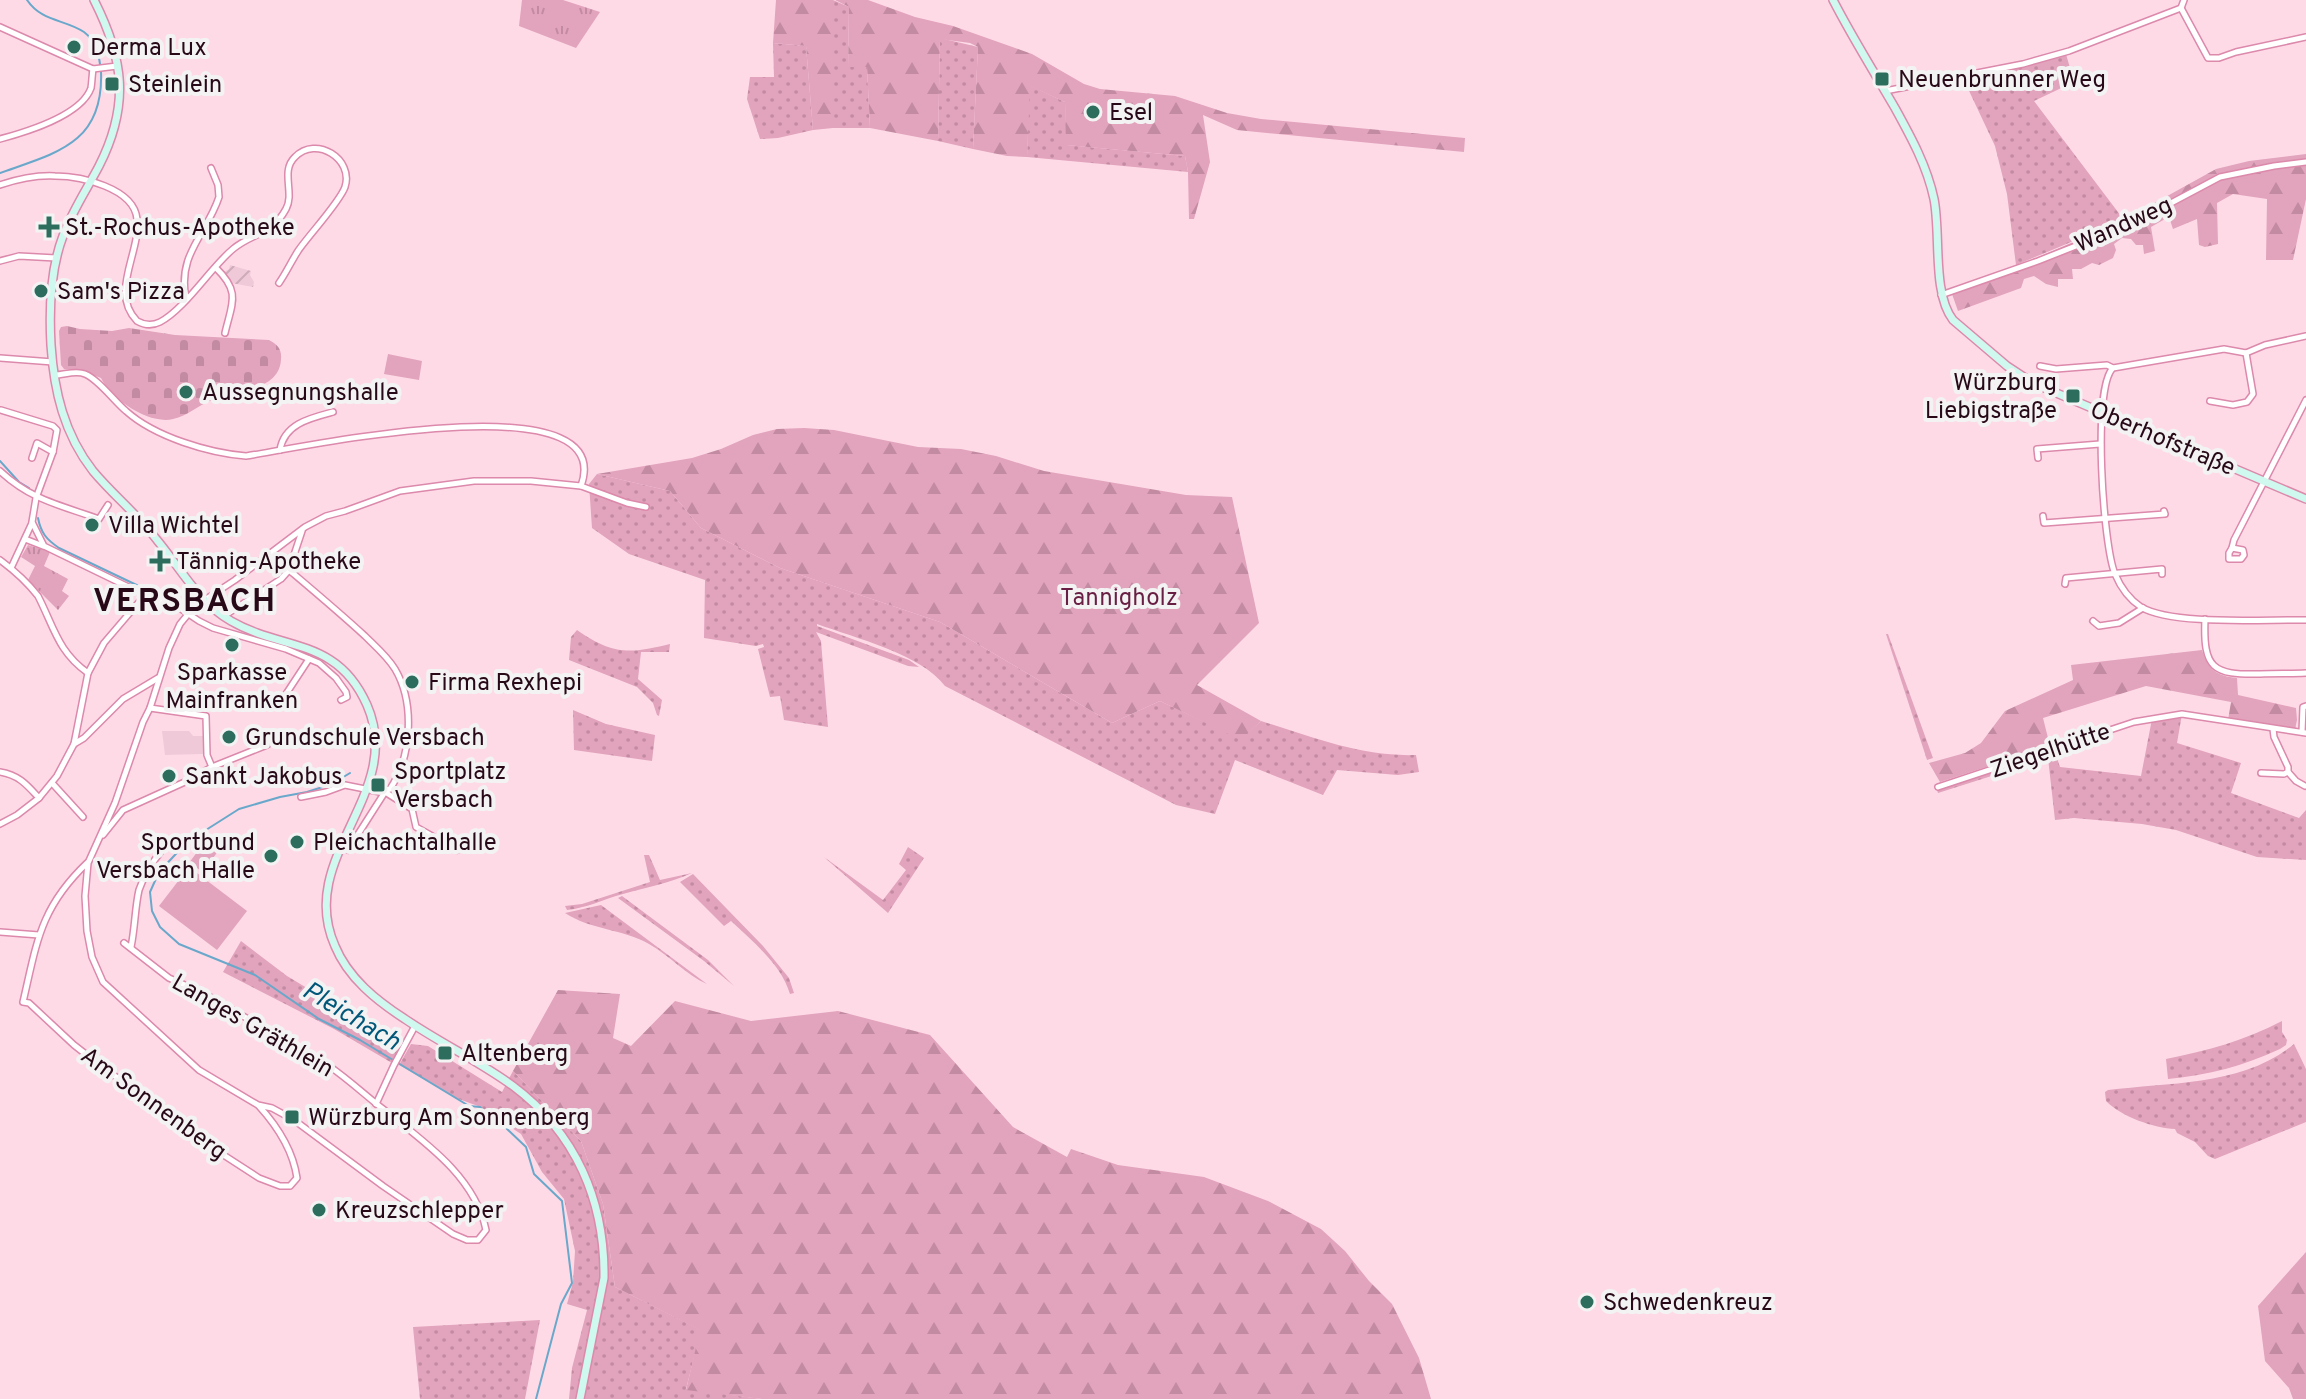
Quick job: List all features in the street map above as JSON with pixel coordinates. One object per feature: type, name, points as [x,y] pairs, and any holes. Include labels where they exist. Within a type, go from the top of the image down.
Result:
[{"type":"main road","points":[[94,0],[118,66],[121,101],[104,155],[64,232],[56,258],[50,309],[53,362],[64,421],[93,470],[145,525],[204,601],[245,629],[312,650],[337,665],[350,677],[367,704],[373,722],[376,756],[368,788],[345,847],[334,862],[326,891],[326,914],[332,942],[345,965],[379,1000],[524,1095],[554,1126],[579,1162],[596,1206],[603,1244],[604,1278],[580,1399]]},
{"type":"main road","points":[[1833,0],[1927,172],[1938,232],[1941,295]]},
{"type":"main road","name":"Oberhofstraße","points":[[1941,295],[1953,320],[2021,376],[2306,499]]},
{"type":"street","points":[[1885,91],[2069,51],[2181,8],[2184,0]]},
{"type":"street","points":[[2181,8],[2208,58],[2306,37]]},
{"type":"street","points":[[0,27],[96,68],[118,66]]},
{"type":"street","points":[[0,139],[47,122],[73,108],[84,99],[96,68]]},
{"type":"street","points":[[0,185],[54,175],[90,181],[122,196],[136,213],[137,231],[128,271],[127,307],[133,317],[143,324],[156,324],[186,299],[233,249],[266,231],[285,212],[290,199],[288,170],[295,156],[312,148],[326,150],[344,169],[344,188],[296,253],[279,283]]},
{"type":"street","name":"Wandweg","points":[[1941,295],[2101,236],[2220,177],[2306,162]]},
{"type":"street","points":[[186,299],[183,283],[186,263],[219,197],[211,168]]},
{"type":"street","points":[[0,261],[19,256],[56,258]]},
{"type":"street","points":[[216,268],[233,289],[225,333]]},
{"type":"street","points":[[2040,366],[2056,369],[2107,365],[2113,368],[2224,349],[2246,353],[2265,345],[2306,336]]},
{"type":"street","points":[[2210,401],[2233,405],[2247,402],[2253,394],[2246,353]]},
{"type":"street","points":[[0,358],[53,362]]},
{"type":"street","points":[[2113,368],[2106,378],[2100,444],[2108,551],[2123,589],[2143,608],[2176,617],[2306,620]]},
{"type":"street","points":[[55,375],[86,374],[132,416],[159,431],[222,454],[246,456],[415,430],[485,426],[526,429],[568,443],[580,456],[584,478],[581,486]]},
{"type":"street","points":[[2232,548],[2306,400]]},
{"type":"street","points":[[1,410],[53,426],[58,434],[36,498],[32,522],[11,568]]},
{"type":"street","points":[[280,450],[286,435],[295,426],[333,412]]},
{"type":"street","points":[[32,458],[37,443],[53,452]]},
{"type":"street","points":[[2038,458],[2037,449],[2100,444]]},
{"type":"street","points":[[0,471],[16,486],[36,498],[99,519],[108,505]]},
{"type":"street","points":[[258,1105],[199,1070],[103,982],[92,957],[87,931],[85,896],[88,863],[115,803],[175,634],[187,613],[302,530],[326,516],[382,496],[474,481],[531,481],[581,486],[646,507]]},
{"type":"street","points":[[2043,516],[2044,523],[2165,514],[2164,511]]},
{"type":"street","points":[[32,522],[44,546]]},
{"type":"street","points":[[223,616],[281,579],[289,570],[302,530]]},
{"type":"street","points":[[25,539],[181,609],[213,628],[286,649],[309,659],[324,667],[342,684],[347,697],[341,700]]},
{"type":"street","points":[[0,560],[38,596],[66,654],[88,673]]},
{"type":"street","points":[[2065,584],[2066,578],[2114,572],[2162,569],[2162,574]]},
{"type":"street","points":[[289,570],[381,651],[395,669],[406,706],[408,735],[402,765],[394,783],[345,847]]},
{"type":"street","points":[[0,824],[39,798],[52,783],[74,744],[88,673],[104,643],[145,595]]},
{"type":"street","points":[[2093,621],[2099,626],[2119,623],[2143,608]]},
{"type":"street","points":[[2205,619],[2206,650],[2216,669],[2240,675],[2306,673]]},
{"type":"street","points":[[286,694],[309,659]]},
{"type":"street","points":[[74,744],[123,699],[159,678]]},
{"type":"street","points":[[2304,732],[2301,714],[2306,706]]},
{"type":"street","points":[[150,708],[206,716],[207,755],[212,767]]},
{"type":"street","name":"Ziegelhütte","points":[[1938,787],[2134,722],[2162,716],[2182,714],[2304,732]]},
{"type":"street","points":[[2273,729],[2288,772],[2305,786]]},
{"type":"street","points":[[97,842],[123,810],[212,767],[267,745]]},
{"type":"street","points":[[0,772],[21,779],[39,798]]},
{"type":"street","points":[[2261,773],[2288,772]]},
{"type":"street","points":[[52,783],[83,817]]},
{"type":"street","points":[[301,797],[345,785],[385,792],[412,809],[416,827],[457,850]]},
{"type":"street","points":[[131,947],[138,893],[147,869],[161,851]]},
{"type":"street","points":[[0,932],[39,935],[57,895],[88,863]]},
{"type":"street","name":"Am Sonnenberg","points":[[39,935],[23,1002],[29,1003],[110,1073],[161,1105],[188,1132],[259,1178],[280,1186],[290,1186],[297,1178],[288,1147],[258,1105]]},
{"type":"street","name":"Langes Gräthlein","points":[[124,943],[169,978],[218,1001],[329,1066],[456,1173],[480,1208],[486,1230],[484,1234],[478,1240],[467,1240],[453,1234],[294,1120],[272,1108],[258,1105]]},
{"type":"street","points":[[376,1104],[415,1026]]},
{"type":"shaded area","points":[[230,265],[251,271],[253,287],[231,283],[224,272]]},
{"type":"shaded area","name":"Sankt Jakobus","points":[[162,731],[189,731],[193,736],[204,736],[203,754],[165,755]]},
{"type":"green space","points":[[522,0],[563,0],[600,12],[576,48],[519,26]]},
{"type":"green space","points":[[776,0],[833,0],[833,128],[813,130],[806,46],[773,43]]},
{"type":"green space","points":[[833,0],[849,7],[848,66],[867,67],[870,128],[833,128]]},
{"type":"green space","points":[[835,0],[868,0],[915,17],[953,26],[1032,54],[1084,84],[1100,89],[1175,96],[1227,113],[1261,119],[1465,138],[1464,152],[1237,130],[1203,115],[1210,162],[1194,219],[1189,219],[1185,156],[1066,145],[1065,102],[1030,86],[1027,157],[973,149],[978,47],[970,43],[940,39],[938,141],[870,128],[867,67],[848,67],[849,7]]},
{"type":"green space","points":[[940,38],[978,47],[973,149],[938,141]]},
{"type":"green space","points":[[773,43],[806,46],[813,130],[760,139],[747,99],[750,77],[774,77]]},
{"type":"green space","points":[[2066,54],[2074,82],[2034,101],[2124,220],[2016,265],[2007,194],[1995,146],[1963,78]]},
{"type":"green space","points":[[1029,85],[1065,102],[1067,145],[1185,156],[1188,172],[1027,157]]},
{"type":"green space","points":[[2306,154],[2306,199],[2293,260],[2266,260],[2267,199],[2233,194],[2217,203],[2218,244],[2199,245],[2197,219],[2173,229],[2170,220],[2165,219],[2151,227],[2155,251],[2144,254],[2143,245],[2122,238],[2114,244],[2116,250],[2113,258],[2099,265],[2092,263],[2081,269],[2072,269],[2073,279],[2058,279],[2058,287],[2034,276],[2024,279],[2021,288],[1958,311],[1952,294],[2040,262],[2041,256],[2124,220],[2216,169],[2249,161]]},
{"type":"green space","points":[[67,326],[269,340],[278,347],[281,359],[279,370],[265,384],[212,400],[178,418],[163,420],[132,409],[113,394],[101,378],[64,369],[61,365],[59,331]]},
{"type":"green space","points":[[388,354],[422,361],[419,380],[384,374]]},
{"type":"green space","name":"Tannigholz","points":[[777,429],[834,430],[918,447],[961,449],[1044,471],[1186,495],[1232,497],[1259,623],[1197,685],[1261,721],[1241,740],[1160,701],[1112,723],[940,622],[780,568],[701,528],[670,491],[597,474],[692,458],[753,435]]},
{"type":"green space","points":[[597,474],[670,491],[701,528],[780,568],[940,622],[1112,723],[1160,701],[1241,739],[1261,721],[1357,749],[1416,755],[1419,772],[1398,775],[1337,770],[1323,795],[1235,760],[1215,814],[1176,805],[945,686],[904,656],[817,624],[909,660],[919,667],[908,666],[816,632],[821,641],[828,727],[784,720],[780,696],[770,697],[758,649],[764,647],[763,644],[756,646],[704,638],[705,580],[629,554],[592,528],[589,484]]},
{"type":"green space","points":[[28,545],[50,552],[44,566],[68,579],[62,591],[69,596],[58,610],[28,580],[35,566],[21,557]]},
{"type":"green space","points":[[577,630],[601,644],[622,650],[643,650],[670,644],[669,652],[641,652],[638,679],[662,700],[659,716],[653,703],[637,687],[569,660],[571,637]]},
{"type":"green space","points":[[1888,634],[1933,758],[1927,760]]},
{"type":"green space","points":[[2202,650],[2214,671],[2237,678],[2238,695],[2296,708],[2295,729],[2228,720],[2231,702],[2146,686],[2043,718],[2050,746],[1940,782],[1929,763],[1965,753],[1981,743],[2005,711],[2073,680],[2071,665]]},
{"type":"green space","points":[[573,710],[606,724],[655,735],[652,761],[574,750]]},
{"type":"green space","points":[[2182,714],[2177,743],[2241,763],[2231,793],[2299,818],[2306,810],[2306,860],[2257,857],[2176,830],[2142,824],[2074,818],[2055,820],[2048,758],[1938,793],[1937,790],[2054,749],[2060,767],[2141,776],[2152,719]]},
{"type":"green space","points":[[203,844],[212,850],[217,844],[221,847],[203,872],[189,863]]},
{"type":"green space","points":[[908,847],[924,858],[888,913],[824,857],[883,900],[906,870],[899,864]]},
{"type":"green space","points":[[644,855],[649,855],[660,880],[692,873],[567,910],[565,906],[582,904],[650,882]]},
{"type":"green space","points":[[189,867],[247,911],[217,950],[159,906]]},
{"type":"green space","points":[[693,874],[763,946],[789,978],[794,993],[790,994],[780,973],[757,945],[731,921],[724,926],[680,882]]},
{"type":"green space","points":[[622,896],[708,960],[734,986],[618,898]]},
{"type":"green space","points":[[601,905],[707,984],[649,944],[585,923],[565,913]]},
{"type":"green space","points":[[241,941],[287,976],[400,1044],[392,1063],[334,1029],[223,972]]},
{"type":"green space","points":[[558,990],[620,994],[613,1038],[631,1046],[675,1001],[751,1021],[838,1011],[930,1035],[1013,1127],[1067,1157],[1071,1149],[1118,1165],[1204,1177],[1268,1201],[1321,1229],[1392,1304],[1419,1358],[1431,1399],[762,1399],[686,1390],[700,1330],[615,1287],[603,1204],[581,1141],[513,1071]]},
{"type":"green space","points":[[2282,1021],[2282,1032],[2287,1040],[2280,1049],[2226,1069],[2168,1079],[2166,1059],[2226,1044]]},
{"type":"green space","points":[[411,1044],[428,1046],[502,1092],[513,1071],[581,1141],[603,1204],[615,1287],[701,1330],[686,1389],[762,1399],[569,1399],[572,1368],[587,1310],[567,1304],[573,1282],[575,1251],[564,1199],[542,1172],[521,1134],[478,1106],[456,1098],[399,1065]]},
{"type":"green space","points":[[2294,1044],[2306,1069],[2306,1122],[2215,1159],[2175,1129],[2139,1121],[2106,1101],[2105,1092],[2108,1090],[2229,1075],[2274,1058]]},
{"type":"green space","points":[[2306,1252],[2306,1399],[2293,1399],[2289,1388],[2265,1361],[2258,1306]]},
{"type":"green space","points":[[540,1320],[525,1399],[420,1399],[413,1327]]},
{"type":"waterway","name":"Pleichach","points":[[0,173],[40,159],[73,142],[94,115],[100,96],[101,71],[91,40],[84,32],[39,12],[27,0]]},
{"type":"waterway","name":"Pleichach","points":[[0,461],[19,482],[29,488]]},
{"type":"waterway","name":"Pleichach","points":[[38,518],[45,535],[59,548],[145,589]]},
{"type":"waterway","name":"Pleichach","points":[[350,773],[332,784],[239,809],[187,842],[159,872],[150,892],[152,911],[160,927],[179,944],[255,975],[319,1019],[393,1060]]},
{"type":"waterway","name":"Pleichach","points":[[398,1063],[469,1106],[480,1107],[505,1127],[526,1147],[534,1174],[562,1201],[572,1283],[561,1304],[536,1399]]},
{"type":"place","name":"Derma Lux","points":[[74,47]]},
{"type":"place","name":"Neuenbrunner Weg","points":[[1882,79]]},
{"type":"place","name":"Steinlein","points":[[112,84]]},
{"type":"place","name":"Esel","points":[[1093,112]]},
{"type":"place","name":"St.-Rochus-Apotheke","points":[[49,227]]},
{"type":"place","name":"Sam's Pizza","points":[[41,291]]},
{"type":"place","name":"Aussegnungshalle","points":[[186,392]]},
{"type":"place","name":"Würzburg Liebigstraße","points":[[2073,396]]},
{"type":"place","name":"Villa Wichtel","points":[[92,525]]},
{"type":"place","name":"Tännig-Apotheke","points":[[160,561]]},
{"type":"place","name":"Sparkasse Mainfranken","points":[[232,645]]},
{"type":"place","name":"Firma Rexhepi","points":[[412,682]]},
{"type":"place","name":"Grundschule Versbach","points":[[229,737]]},
{"type":"place","name":"Sankt Jakobus","points":[[169,776]]},
{"type":"place","name":"Sportplatz Versbach","points":[[378,785]]},
{"type":"place","name":"Pleichachtalhalle","points":[[297,842]]},
{"type":"place","name":"Sportbund Versbach Halle","points":[[271,856]]},
{"type":"place","name":"Altenberg","points":[[445,1053]]},
{"type":"place","name":"Würzburg Am Sonnenberg","points":[[292,1117]]},
{"type":"place","name":"Kreuzschlepper","points":[[319,1210]]},
{"type":"place","name":"Schwedenkreuz","points":[[1587,1302]]},
{"type":"district","name":"VERSBACH","points":[[185,600]]}]
